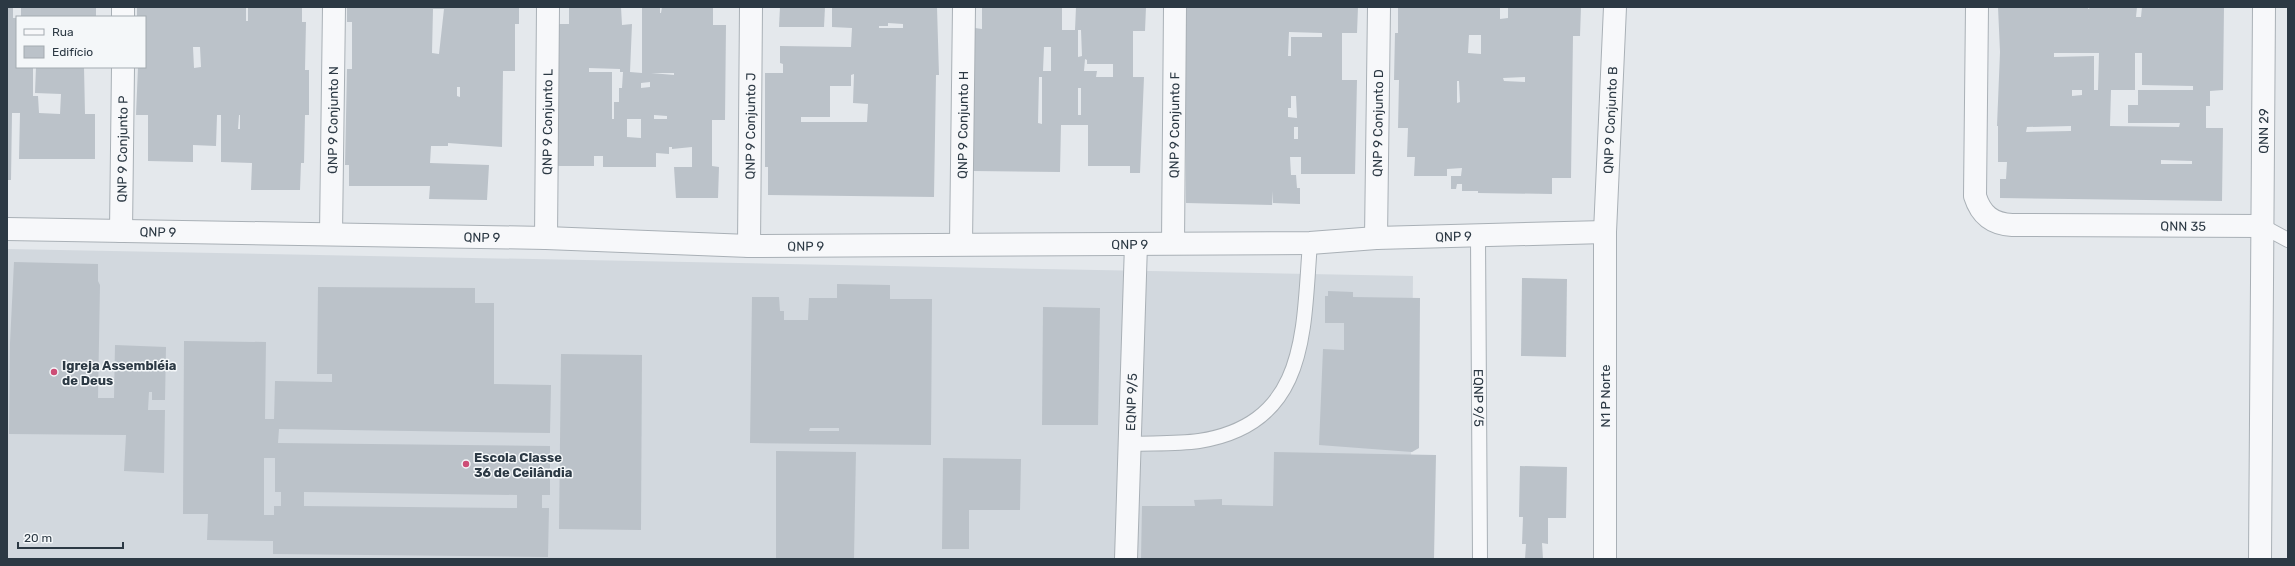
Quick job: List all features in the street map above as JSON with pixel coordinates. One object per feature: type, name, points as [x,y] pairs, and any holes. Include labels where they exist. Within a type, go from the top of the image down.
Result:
[{"type":"street","name":"QNP 9 Conjunto N","points":[[331,234],[334,7]]},
{"type":"street","name":"QNP 9 Conjunto L","points":[[546,238],[548,7]]},
{"type":"street","name":"QNP 9 Conjunto J","points":[[749,246],[751,7]]},
{"type":"street","name":"QNP 9 Conjunto H","points":[[961,243],[964,7]]},
{"type":"street","name":"QNP 9 Conjunto F","points":[[1173,243],[1175,7]]},
{"type":"street","name":"QNP 9 Conjunto D","points":[[1376,238],[1379,7]]},
{"type":"street","name":"QNP 9 Conjunto B","points":[[1605,232],[1615,7]]},
{"type":"street","name":"QNN 35","points":[[1977,7],[1975,196],[1978,206],[1992,221],[2012,225],[2262,226]]},
{"type":"street","name":"QNN 29","points":[[2262,226],[2264,7]]},
{"type":"street","name":"QNP 9 Conjunto P","points":[[121,231],[123,68]]},
{"type":"street","points":[[2260,559],[2262,226]]},
{"type":"street","name":"QNP 9","points":[[7,229],[546,238],[749,246],[961,243],[1310,243],[1376,238],[1478,237],[1605,232]]},
{"type":"street","name":"N1 P Norte","points":[[1604,559],[1605,232]]},
{"type":"street","name":"EQNP 9/5","points":[[1126,559],[1136,244]]},
{"type":"lane","points":[[2262,226],[2288,240]]},
{"type":"lane","name":"EQNP 9/5","points":[[1478,237],[1480,559]]},
{"type":"lane","points":[[1130,444],[1200,440],[1234,432],[1264,414],[1286,387],[1299,349],[1310,243]]},
{"type":"shaded area","points":[[7,249],[1413,276],[1410,559],[7,559]]},
{"type":"building","points":[[7,7],[13,7],[13,18],[16,18],[16,68],[33,68],[33,96],[38,96],[39,113],[60,114],[61,94],[35,93],[36,68],[84,68],[85,114],[95,114],[95,159],[19,159],[20,113],[12,113],[11,180],[7,180]]},
{"type":"building","points":[[21,7],[96,7],[96,16],[21,16]]},
{"type":"building","points":[[137,7],[246,7],[246,21],[248,21],[248,7],[302,7],[302,22],[306,22],[305,70],[309,70],[309,115],[305,115],[304,163],[301,163],[300,190],[251,190],[252,163],[221,162],[221,115],[217,115],[216,146],[193,145],[193,162],[148,161],[148,115],[136,115],[138,68],[146,68],[146,16],[137,16]],"holes":[[[193,47],[200,47],[201,67],[194,68]],[[239,115],[240,129],[238,129]]]},
{"type":"building","points":[[347,7],[519,7],[519,24],[515,24],[515,71],[503,71],[502,147],[448,143],[448,146],[431,146],[430,163],[489,165],[487,200],[429,199],[430,186],[349,186],[349,165],[345,165],[347,69],[352,69],[352,22],[347,22]],"holes":[[[433,9],[444,9],[439,54],[432,53]],[[457,87],[460,87],[460,97],[457,96]]]},
{"type":"building","points":[[569,7],[621,7],[622,25],[632,24],[630,72],[642,73],[642,7],[660,7],[661,13],[662,7],[713,7],[713,25],[726,25],[725,120],[712,120],[712,166],[719,167],[718,198],[676,198],[674,167],[692,167],[692,147],[672,149],[672,147],[669,147],[669,154],[656,153],[656,167],[603,167],[603,156],[594,156],[594,166],[556,166],[557,24],[569,24]],"holes":[[[589,68],[620,69],[620,72],[623,72],[622,88],[619,88],[619,102],[614,102],[614,119],[612,119],[612,72],[589,72]],[[651,73],[674,73],[674,75]],[[650,82],[650,87],[641,88],[641,83]],[[654,115],[667,116],[667,119],[654,119]],[[627,119],[641,119],[641,138],[627,137]]]},
{"type":"building","points":[[780,7],[825,7],[824,27],[779,27]]},
{"type":"building","points":[[832,7],[937,7],[939,75],[936,75],[934,197],[768,195],[768,167],[765,167],[765,73],[783,73],[783,64],[780,63],[780,46],[851,47],[852,28],[832,27]],"holes":[[[888,23],[903,24],[903,28],[879,28],[879,26],[888,26]],[[854,74],[853,103],[868,104],[867,122],[801,122],[801,117],[830,117],[830,86],[851,86],[851,75]]]},
{"type":"building","points":[[982,7],[1062,7],[1062,30],[1075,30],[1076,7],[1146,7],[1145,31],[1133,31],[1133,77],[1144,77],[1140,173],[1130,173],[1130,166],[1088,166],[1088,125],[1061,125],[1060,172],[973,171],[975,28],[982,29]],"holes":[[[1078,30],[1081,30],[1082,56],[1078,57]],[[1044,47],[1051,47],[1051,71],[1043,71]],[[1085,59],[1087,60],[1087,64],[1113,64],[1113,77],[1096,77],[1097,71],[1084,71]],[[1039,77],[1042,77],[1042,124],[1038,123]],[[1078,88],[1081,88],[1081,115],[1078,115]]]},
{"type":"building","points":[[1186,7],[1358,7],[1357,33],[1342,33],[1342,80],[1357,80],[1355,174],[1301,174],[1301,157],[1290,157],[1291,175],[1296,175],[1297,188],[1300,188],[1300,204],[1273,203],[1273,191],[1272,205],[1186,203]],"holes":[[[1289,32],[1322,33],[1322,37],[1291,37],[1291,56],[1288,56]],[[1291,96],[1296,96],[1297,118],[1288,117],[1288,108],[1291,108]],[[1294,127],[1298,127],[1298,139],[1294,139]]]},
{"type":"building","points":[[1398,7],[1500,7],[1500,19],[1508,18],[1508,7],[1581,7],[1580,36],[1573,36],[1571,178],[1552,178],[1552,194],[1478,193],[1478,191],[1462,191],[1462,184],[1457,184],[1456,189],[1451,189],[1451,176],[1461,176],[1462,168],[1447,169],[1447,176],[1414,176],[1415,157],[1407,157],[1408,128],[1398,128],[1399,80],[1394,80],[1395,33],[1398,33]],"holes":[[[1469,35],[1481,35],[1481,54],[1468,53]],[[1525,77],[1525,82],[1504,81],[1503,78]],[[1457,81],[1459,81],[1460,102],[1457,103]]]},
{"type":"building","points":[[1998,7],[2088,7],[2088,9],[2092,7],[2137,7],[2136,17],[2141,17],[2142,7],[2224,7],[2223,90],[2210,91],[2210,106],[2206,106],[2206,128],[2223,128],[2222,201],[2000,198],[2000,179],[2006,179],[2007,162],[1998,162],[1997,126],[2000,52]],"holes":[[[2054,53],[2099,53],[2098,90],[2094,90],[2094,56],[2054,57]],[[2135,53],[2142,53],[2142,85],[2193,86],[2193,90],[2138,90],[2138,105],[2128,105],[2128,123],[2180,123],[2179,127],[2110,126],[2111,90],[2135,90]],[[2072,90],[2082,90],[2082,95],[2072,96]],[[2071,126],[2071,131],[2026,132],[2027,127]],[[2161,160],[2192,161],[2192,164],[2161,164]]]},
{"type":"building","name":"Igreja Assembléia de Deus","points":[[14,262],[98,264],[98,281],[100,285],[98,398],[114,398],[115,345],[166,347],[165,400],[152,400],[152,392],[149,392],[148,410],[165,410],[164,473],[124,471],[126,435],[9,434],[10,343]]},
{"type":"building","points":[[1522,278],[1567,279],[1566,357],[1521,356]]},
{"type":"building","points":[[837,284],[890,285],[890,299],[932,299],[931,445],[750,443],[752,297],[779,297],[780,311],[784,311],[784,320],[808,320],[809,298],[837,298]],"holes":[[[810,428],[839,428],[839,431],[809,431]]]},
{"type":"building","points":[[318,287],[475,288],[475,303],[494,303],[494,384],[551,385],[550,433],[279,429],[278,443],[550,446],[550,495],[542,495],[542,508],[549,508],[548,557],[273,554],[273,541],[207,540],[208,514],[183,514],[184,341],[266,342],[265,419],[274,419],[275,381],[332,382],[332,374],[317,374]],"holes":[[[264,458],[275,458],[275,492],[281,492],[281,506],[274,506],[274,515],[264,515]],[[304,492],[517,495],[517,508],[304,506]]]},
{"type":"building","points":[[1328,291],[1353,292],[1353,297],[1420,298],[1419,448],[1412,452],[1319,445],[1323,349],[1344,350],[1344,323],[1325,323],[1325,296],[1328,296]]},
{"type":"building","points":[[1043,307],[1100,308],[1098,425],[1042,425]]},
{"type":"building","points":[[561,354],[642,355],[641,530],[559,529]]},
{"type":"building","points":[[776,451],[856,452],[854,559],[776,559]]},
{"type":"building","points":[[1274,452],[1436,455],[1434,559],[1141,559],[1142,506],[1195,506],[1194,500],[1222,499],[1222,505],[1273,506]]},
{"type":"building","points":[[943,458],[1021,459],[1020,510],[969,510],[969,549],[942,549]]},
{"type":"building","points":[[1520,466],[1567,467],[1566,518],[1548,518],[1548,544],[1542,543],[1543,559],[1525,559],[1526,544],[1522,544],[1523,517],[1519,517]]},
{"type":"place","name":"Igreja Assembléia de Deus","points":[[54,372]]},
{"type":"place","name":"Escola Classe 36 de Ceilândia","points":[[466,464]]}]
